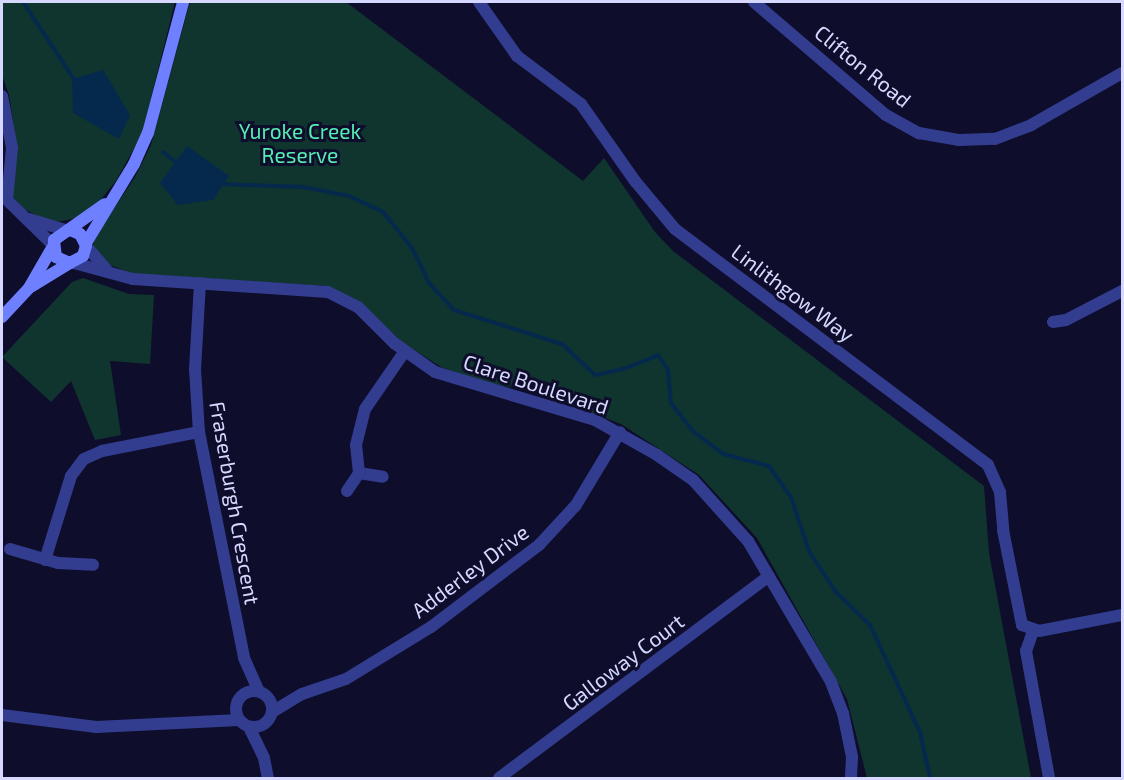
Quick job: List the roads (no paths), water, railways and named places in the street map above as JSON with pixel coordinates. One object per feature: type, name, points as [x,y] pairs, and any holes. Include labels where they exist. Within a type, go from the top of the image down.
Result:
[{"type":"street","points":[[29,288],[83,256],[86,245],[148,133],[183,2]]},
{"type":"street","name":"Linlithgow Way","points":[[479,2],[517,56],[581,104],[667,222],[988,465],[1000,492],[1003,530],[1019,616],[1022,625],[1033,631]]},
{"type":"street","name":"Clifton Road","points":[[754,2],[886,115],[919,133],[959,140],[995,139],[1031,125],[1122,73]]},
{"type":"street","points":[[2,96],[12,148],[4,200],[28,219],[52,246],[56,257],[72,263]]},
{"type":"street","points":[[2,317],[29,288],[52,246],[67,230],[113,197]]},
{"type":"street","points":[[28,219],[80,234],[86,245]]},
{"type":"street","name":"Clare Boulevard","points":[[86,245],[108,270]]},
{"type":"street","name":"Clare Boulevard","points":[[72,263],[108,270],[133,279],[328,292],[358,307],[405,351],[435,372],[595,420],[620,432],[693,480],[748,541],[831,682],[847,732],[852,757],[846,777]]},
{"type":"street","name":"Fraserburgh Crescent","points":[[200,283],[195,369],[199,432],[244,658],[272,712]]},
{"type":"street","points":[[1053,322],[1066,320],[1122,291]]},
{"type":"street","points":[[347,491],[359,473],[356,445],[365,409],[405,351]]},
{"type":"street","points":[[45,560],[70,476],[84,459],[102,451],[199,432]]},
{"type":"street","name":"Adderley Drive","points":[[272,712],[302,694],[346,679],[431,627],[539,545],[576,505],[620,432]]},
{"type":"street","points":[[359,473],[383,477]]},
{"type":"street","points":[[10,549],[45,560],[93,565]]},
{"type":"street","name":"Galloway Court","points":[[500,778],[769,576]]},
{"type":"street","points":[[1049,778],[1026,651],[1033,631],[1122,615]]},
{"type":"street","name":"Fraserburgh Crescent","points":[[244,658],[239,700],[244,724]]},
{"type":"street","name":"Adderley Drive","points":[[239,700],[263,694],[302,694]]},
{"type":"street","points":[[200,720],[239,700]]},
{"type":"street","points":[[268,778],[264,758],[265,724],[272,712]]},
{"type":"street","points":[[2,715],[96,727],[200,720],[265,724]]},
{"type":"street","points":[[244,724],[264,758]]},
{"type":"water","points":[[103,70],[130,115],[119,139],[73,113],[72,79]]},
{"type":"water","points":[[187,146],[229,176],[213,200],[178,205],[160,183]]},
{"type":"waterway","points":[[23,2],[76,82]]},
{"type":"waterway","points":[[163,152],[178,164]]},
{"type":"waterway","points":[[220,184],[303,187],[349,196],[383,212],[412,248],[429,283],[454,310],[562,344],[595,375],[624,369],[658,355],[668,370],[671,403],[694,432],[723,454],[769,466],[791,498],[810,553],[836,592],[870,625],[920,732],[930,778]]},
{"type":"park label","name":"Yuroke Creek Reserve","points":[[300,143]]}]
